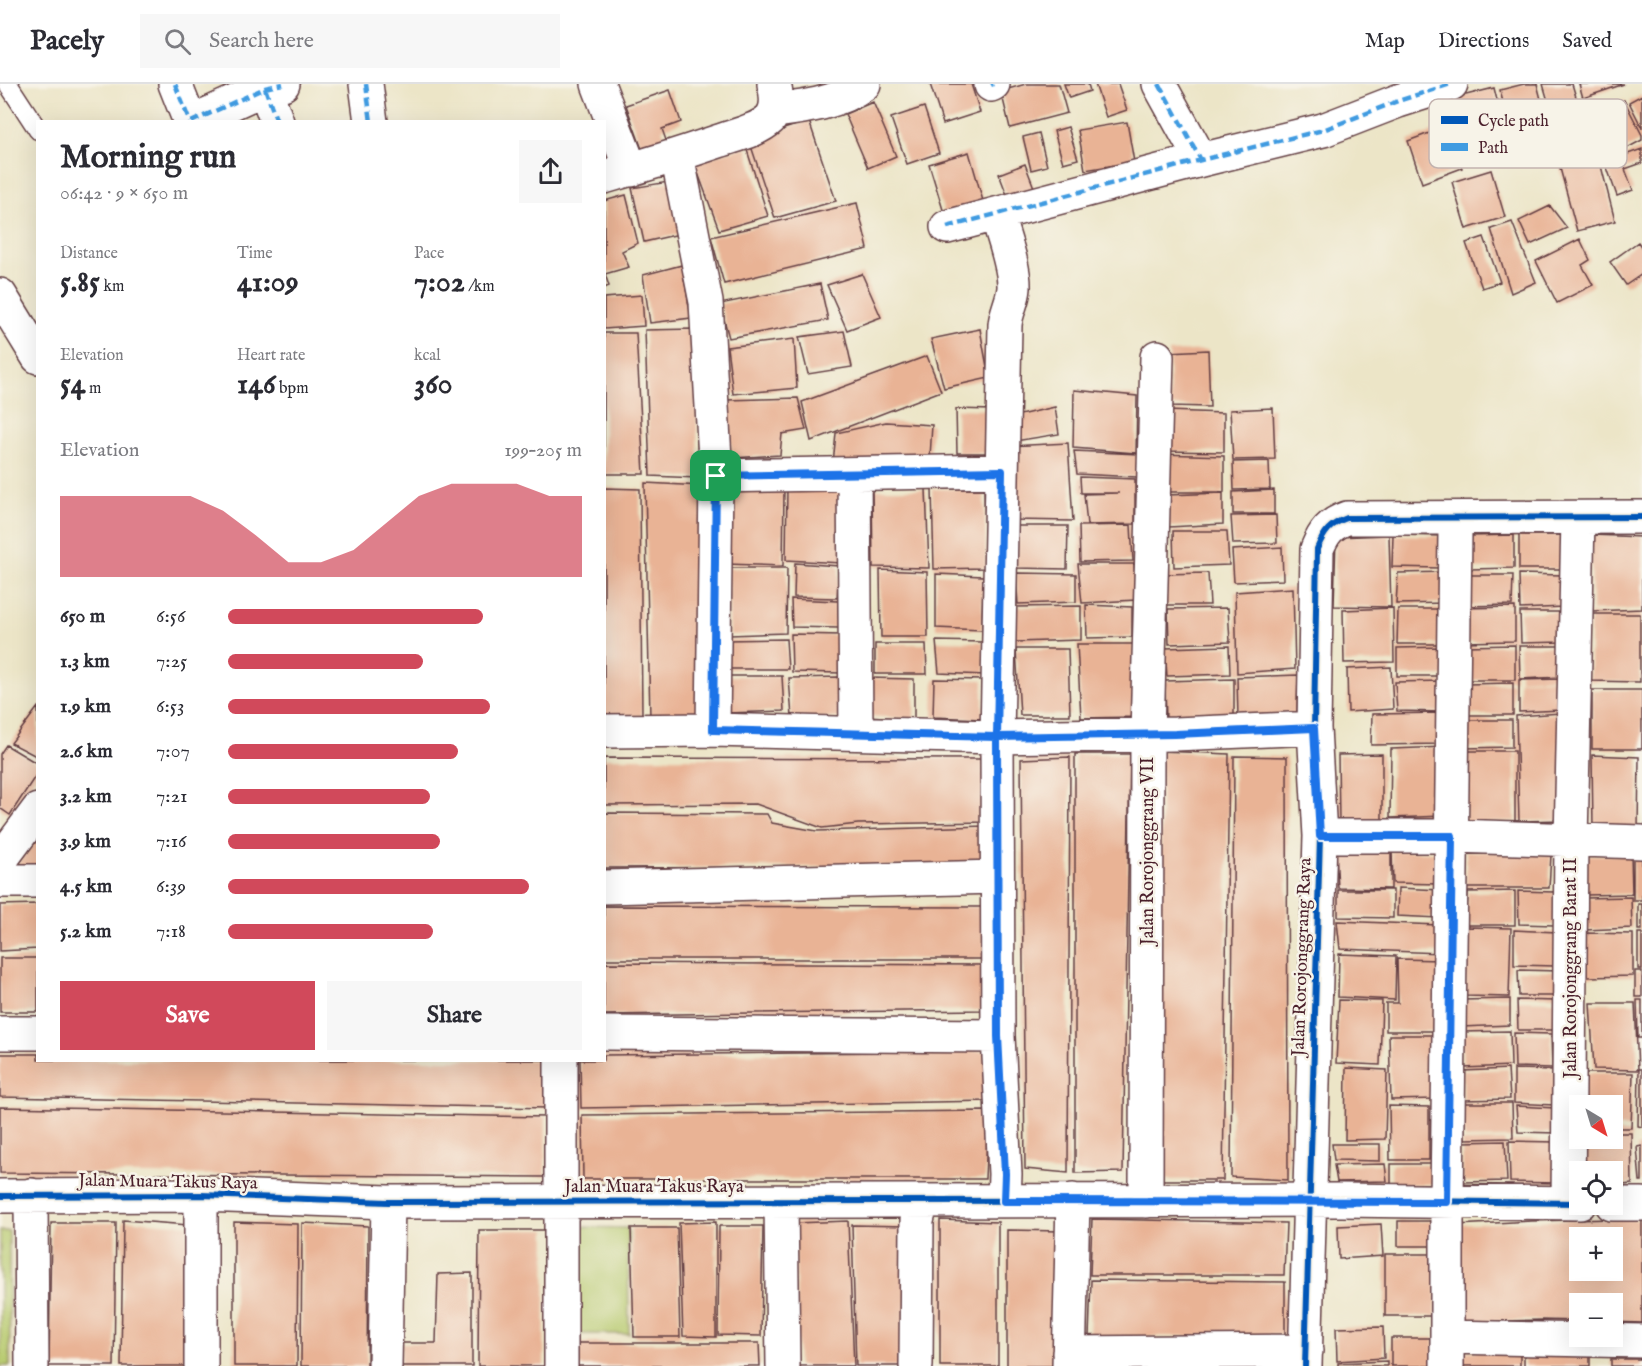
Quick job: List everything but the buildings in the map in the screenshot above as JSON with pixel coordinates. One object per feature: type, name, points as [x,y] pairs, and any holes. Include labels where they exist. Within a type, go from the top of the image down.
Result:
[{"type":"street","points":[[175,84],[190,120]]},
{"type":"street","points":[[366,84],[371,120]]},
{"type":"street","points":[[598,84],[618,174],[758,128],[770,118],[774,98],[818,105],[856,90],[864,84]]},
{"type":"street","points":[[1159,84],[1201,160]]},
{"type":"street","points":[[947,226],[1323,130],[1398,101],[1451,84]]},
{"type":"street","points":[[196,120],[274,86],[277,120]]},
{"type":"street","points":[[677,156],[706,302],[716,476],[713,730]]},
{"type":"street","points":[[996,214],[1014,279],[1014,292],[1006,313],[997,737],[998,1036],[1005,1174],[1004,1201]]},
{"type":"street","points":[[0,295],[36,354]]},
{"type":"street","name":"Jalan Rorojonggrang VII","points":[[1146,1201],[1147,734],[1157,357]]},
{"type":"street","points":[[716,476],[1002,471]]},
{"type":"street","points":[[854,474],[856,733]]},
{"type":"street","points":[[1578,518],[1642,517]]},
{"type":"street","name":"Jalan Rorojonggrang Raya","points":[[1306,1358],[1308,1201],[1320,836],[1314,728],[1317,549],[1323,532],[1334,523],[1347,518],[1578,518]]},
{"type":"street","name":"Jalan Rorojonggrang Barat II","points":[[1574,1161],[1571,841],[1578,518]]},
{"type":"street","points":[[1455,532],[1447,1352],[1600,1353],[1642,1341]]},
{"type":"street","points":[[606,731],[713,730],[997,737],[1314,728]]},
{"type":"street","points":[[0,861],[36,813]]},
{"type":"street","points":[[1320,836],[1452,836],[1642,842]]},
{"type":"street","points":[[606,886],[997,877]]},
{"type":"street","points":[[0,881],[36,881]]},
{"type":"street","points":[[0,1033],[36,1033]]},
{"type":"street","points":[[606,1033],[998,1036]]},
{"type":"street","points":[[561,1062],[561,1366]]},
{"type":"street","points":[[15,1195],[32,1366]]},
{"type":"street","name":"Jalan Muara Takus Raya","points":[[15,1195],[201,1195],[388,1202],[1073,1200],[1569,1203]]},
{"type":"street","points":[[201,1195],[201,1366]]},
{"type":"street","points":[[1073,1200],[1069,1360],[1306,1358]]},
{"type":"street","points":[[916,1366],[917,1221],[922,1201]]},
{"type":"street","points":[[385,1366],[388,1202]]},
{"type":"street","points":[[781,1202],[783,1366]]},
{"type":"street","points":[[1623,1204],[1642,1204]]},
{"type":"lane","points":[[8,84],[36,127]]},
{"type":"green space","points":[[577,1227],[628,1228],[629,1334],[576,1334]]},
{"type":"green space","points":[[0,1231],[9,1231],[10,1366],[0,1366]]},
{"type":"marked path","points":[[175,84],[189,120]]},
{"type":"marked path","points":[[195,120],[265,88],[283,84]]},
{"type":"marked path","points":[[366,84],[371,120]]},
{"type":"marked path","points":[[1159,84],[1201,160]]},
{"type":"marked path","points":[[947,227],[1323,130],[1398,101],[1451,84]]},
{"type":"marked path","points":[[265,88],[276,120]]},
{"type":"cycle path","points":[[1305,1366],[1320,836],[1314,728],[1317,549],[1328,529],[1347,518],[1642,517]]},
{"type":"cycle path","points":[[0,1196],[201,1195],[388,1202],[1341,1200],[1569,1203]]},
{"type":"route","points":[[716,476],[713,730],[997,737],[998,1036],[1005,1174],[1004,1201],[1447,1202],[1452,836],[1320,836],[1314,728],[1175,734],[997,737],[1002,471],[716,476]]}]
